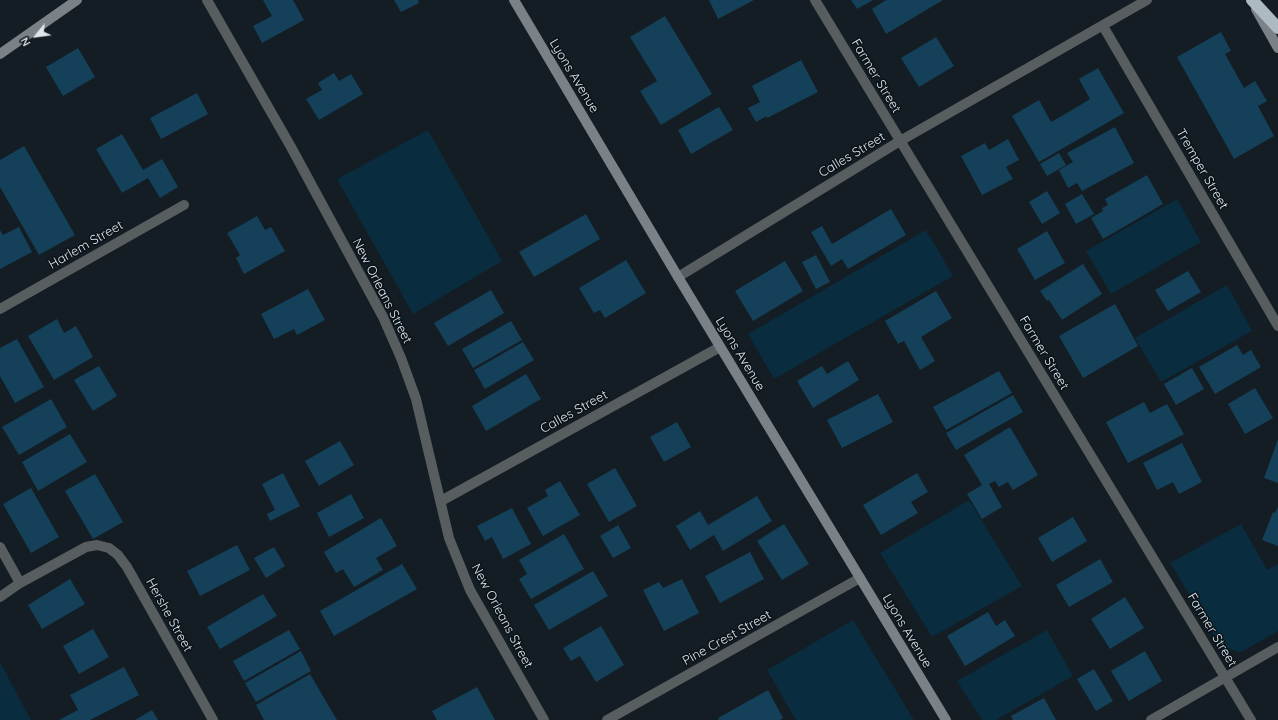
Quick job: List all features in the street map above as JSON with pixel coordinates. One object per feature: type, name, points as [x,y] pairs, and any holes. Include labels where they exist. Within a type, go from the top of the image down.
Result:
[{"type":"highway","points":[[1252,0],[1278,28]]},
{"type":"street","points":[[0,54],[77,0]]},
{"type":"street","name":"New Orleans Street","points":[[206,0],[291,146],[383,317],[401,358],[416,399],[449,538],[470,590],[544,720]]},
{"type":"street","name":"Lyons Avenue","points":[[514,0],[678,277],[946,720]]},
{"type":"street","name":"Farmer Street","points":[[815,0],[1251,720]]},
{"type":"street","name":"Calles Street","points":[[678,277],[900,141],[1147,0]]},
{"type":"street","points":[[1252,0],[1278,48]]},
{"type":"street","name":"Tremper Street","points":[[1103,26],[1278,326]]},
{"type":"street","name":"Harlem Street","points":[[0,309],[184,205]]},
{"type":"street","name":"Calles Street","points":[[441,501],[720,347]]},
{"type":"street","name":"Hershe Street","points":[[20,583],[86,547],[97,545],[109,548],[118,555],[127,567],[213,720]]},
{"type":"street","points":[[0,547],[20,583],[0,597]]},
{"type":"street","name":"Pine Crest Street","points":[[607,720],[860,578]]},
{"type":"street","points":[[1151,720],[1278,646]]},
{"type":"shaded area","points":[[428,130],[502,261],[413,314],[337,179]]},
{"type":"shaded area","points":[[1177,199],[1201,242],[1111,294],[1086,251]]},
{"type":"shaded area","points":[[926,230],[953,276],[774,379],[748,334]]},
{"type":"shaded area","points":[[1227,285],[1252,331],[1161,382],[1135,338]]},
{"type":"shaded area","points":[[969,500],[1022,586],[932,637],[880,553]]},
{"type":"shaded area","points":[[1241,524],[1267,570],[1278,564],[1278,631],[1243,651],[1238,652],[1224,647],[1217,640],[1170,563]]},
{"type":"shaded area","points":[[853,620],[914,720],[796,720],[767,670]]},
{"type":"shaded area","points":[[1047,630],[1073,676],[996,720],[982,720],[957,681]]},
{"type":"shaded area","points":[[0,662],[31,720],[0,720]]},
{"type":"building","points":[[263,0],[293,0],[304,20],[262,43],[253,26],[272,16]]},
{"type":"building","points":[[394,0],[418,0],[419,3],[401,12]]},
{"type":"building","points":[[709,0],[754,0],[718,19]]},
{"type":"building","points":[[851,0],[873,0],[857,9]]},
{"type":"building","points":[[886,0],[943,0],[886,34],[872,9]]},
{"type":"building","points":[[665,16],[712,94],[661,125],[640,91],[657,81],[630,37]]},
{"type":"building","points":[[1221,32],[1231,51],[1225,54],[1244,88],[1255,81],[1267,101],[1258,106],[1274,136],[1234,159],[1177,57]]},
{"type":"building","points":[[936,37],[954,66],[919,87],[901,58]]},
{"type":"building","points":[[78,48],[95,77],[63,96],[46,67]]},
{"type":"building","points":[[801,60],[818,92],[756,122],[748,108],[760,102],[752,86]]},
{"type":"building","points":[[1098,68],[1124,113],[1039,162],[1012,116],[1039,100],[1051,122],[1090,99],[1079,79]]},
{"type":"building","points":[[334,73],[339,81],[351,74],[363,94],[319,120],[306,99],[322,90],[318,83]]},
{"type":"building","points":[[197,93],[208,114],[161,139],[150,118]]},
{"type":"building","points":[[719,107],[733,130],[691,154],[678,130]]},
{"type":"building","points":[[1115,127],[1134,163],[1082,191],[1077,183],[1068,188],[1059,170],[1073,162],[1067,153]]},
{"type":"building","points":[[122,134],[143,170],[162,159],[178,187],[160,198],[148,178],[122,193],[96,149]]},
{"type":"building","points":[[1008,139],[1019,160],[1006,167],[1013,179],[982,195],[961,156],[985,143],[989,150]]},
{"type":"building","points":[[24,146],[75,235],[39,255],[0,187],[0,160]]},
{"type":"building","points":[[1059,153],[1066,165],[1047,176],[1040,164]]},
{"type":"building","points":[[1147,175],[1163,204],[1103,239],[1091,218],[1103,211],[1102,208],[1108,205],[1105,199]]},
{"type":"building","points":[[1047,191],[1060,213],[1042,224],[1029,202]]},
{"type":"building","points":[[1082,194],[1094,214],[1076,224],[1065,204]]},
{"type":"building","points":[[891,209],[906,235],[848,269],[842,259],[831,266],[811,232],[822,226],[832,244]]},
{"type":"building","points":[[586,214],[600,239],[534,277],[519,252]]},
{"type":"building","points":[[257,216],[265,230],[271,227],[285,251],[244,274],[236,258],[240,255],[227,233]]},
{"type":"building","points":[[19,227],[32,252],[0,269],[0,230],[3,235]]},
{"type":"building","points":[[1047,231],[1065,263],[1035,280],[1017,249]]},
{"type":"building","points":[[816,255],[830,282],[816,289],[802,262]]},
{"type":"building","points":[[626,260],[646,293],[605,318],[600,310],[594,313],[579,288]]},
{"type":"building","points":[[785,261],[803,291],[753,321],[735,291]]},
{"type":"building","points":[[1083,264],[1102,294],[1062,320],[1049,300],[1047,301],[1040,291]]},
{"type":"building","points":[[1188,271],[1201,292],[1168,311],[1155,290]]},
{"type":"building","points":[[308,289],[325,320],[297,335],[294,329],[274,339],[261,314]]},
{"type":"building","points":[[491,290],[504,313],[448,346],[434,323]]},
{"type":"building","points":[[936,291],[952,318],[921,337],[935,361],[920,370],[904,341],[898,344],[885,321]]},
{"type":"building","points":[[1115,304],[1138,346],[1083,378],[1059,336]]},
{"type":"building","points":[[57,319],[64,333],[76,326],[93,357],[54,380],[28,336]]},
{"type":"building","points":[[511,321],[522,340],[473,368],[462,349]]},
{"type":"building","points":[[17,339],[44,387],[15,403],[0,376],[0,348]]},
{"type":"building","points":[[523,342],[534,360],[485,389],[474,370]]},
{"type":"building","points":[[1237,345],[1243,355],[1251,350],[1261,367],[1215,394],[1199,367]]},
{"type":"building","points":[[848,361],[859,380],[813,408],[797,381],[822,366],[827,374]]},
{"type":"building","points":[[99,366],[117,396],[93,411],[74,380]]},
{"type":"building","points":[[1192,368],[1204,389],[1176,405],[1164,384]]},
{"type":"building","points":[[999,371],[1012,393],[946,430],[933,407]]},
{"type":"building","points":[[526,374],[541,399],[486,431],[472,406]]},
{"type":"building","points":[[1255,388],[1273,418],[1245,434],[1228,404]]},
{"type":"building","points":[[878,394],[893,422],[842,448],[827,420]]},
{"type":"building","points":[[1013,395],[1023,412],[956,450],[946,433]]},
{"type":"building","points":[[51,399],[67,427],[19,455],[2,427]]},
{"type":"building","points":[[1144,402],[1150,413],[1167,404],[1184,434],[1128,463],[1106,422]]},
{"type":"building","points":[[677,422],[691,447],[664,462],[650,437]]},
{"type":"building","points":[[1010,427],[1038,475],[1013,490],[1008,482],[999,487],[995,481],[989,484],[1002,507],[982,519],[967,494],[982,485],[964,455]]},
{"type":"building","points":[[70,434],[87,462],[38,491],[22,462]]},
{"type":"building","points":[[1278,439],[1278,483],[1264,478]]},
{"type":"building","points":[[340,441],[354,465],[319,486],[305,461]]},
{"type":"building","points":[[1182,443],[1202,482],[1179,494],[1173,482],[1157,490],[1143,463]]},
{"type":"building","points":[[615,468],[637,506],[609,522],[587,484]]},
{"type":"building","points":[[283,473],[300,506],[270,521],[267,514],[275,510],[262,484]]},
{"type":"building","points":[[917,473],[928,492],[911,502],[918,513],[881,535],[863,505]]},
{"type":"building","points":[[95,474],[123,522],[93,539],[65,491]]},
{"type":"building","points":[[560,481],[580,515],[543,536],[527,508],[548,496],[545,490]]},
{"type":"building","points":[[31,488],[59,537],[31,553],[3,504]]},
{"type":"building","points":[[351,494],[364,518],[329,537],[317,513]]},
{"type":"building","points":[[757,496],[772,521],[723,551],[714,535],[690,550],[676,526],[700,511],[708,525]]},
{"type":"building","points":[[1278,507],[1278,546],[1262,540],[1273,512],[1275,513]]},
{"type":"building","points":[[512,508],[531,544],[503,559],[492,537],[485,541],[477,526]]},
{"type":"building","points":[[1073,517],[1087,541],[1052,562],[1038,538]]},
{"type":"building","points":[[381,518],[397,546],[376,558],[383,570],[354,587],[343,569],[336,573],[324,552]]},
{"type":"building","points":[[784,524],[809,564],[782,580],[757,541]]},
{"type":"building","points":[[618,525],[631,548],[613,558],[600,536]]},
{"type":"building","points":[[564,534],[584,569],[531,599],[519,579],[527,574],[519,560]]},
{"type":"building","points":[[237,545],[250,570],[200,596],[187,571]]},
{"type":"building","points":[[274,547],[285,566],[266,578],[254,558]]},
{"type":"building","points":[[750,552],[764,579],[720,603],[705,576]]},
{"type":"building","points":[[1100,559],[1113,582],[1069,607],[1056,585]]},
{"type":"building","points":[[402,564],[417,589],[334,636],[320,611]]},
{"type":"building","points":[[593,571],[608,596],[549,630],[534,605]]},
{"type":"building","points":[[70,579],[85,604],[42,629],[28,605]]},
{"type":"building","points":[[682,579],[699,613],[664,631],[643,590],[659,582],[663,588]]},
{"type":"building","points":[[263,594],[277,616],[220,649],[207,627]]},
{"type":"building","points":[[1125,597],[1144,628],[1110,649],[1091,619]]},
{"type":"building","points":[[988,612],[996,626],[1005,620],[1015,636],[965,666],[947,636]]},
{"type":"building","points":[[601,626],[624,665],[596,682],[580,656],[571,661],[563,648]]},
{"type":"building","points":[[93,629],[109,657],[79,674],[63,646]]},
{"type":"building","points":[[289,630],[300,649],[244,681],[233,661]]},
{"type":"building","points":[[301,651],[311,671],[256,702],[245,683]]},
{"type":"building","points":[[1145,651],[1162,681],[1129,701],[1111,671]]},
{"type":"building","points":[[124,667],[139,695],[90,720],[59,720],[78,710],[70,695]]},
{"type":"building","points":[[1094,669],[1113,701],[1096,711],[1077,679]]},
{"type":"building","points":[[310,674],[337,720],[264,720],[256,705]]},
{"type":"building","points":[[477,687],[495,720],[437,720],[432,711]]},
{"type":"building","points":[[768,690],[783,718],[780,720],[719,720],[718,718]]},
{"type":"building","points":[[1044,698],[1056,720],[1013,720],[1011,716]]},
{"type":"building","points":[[152,710],[158,720],[135,720]]}]
